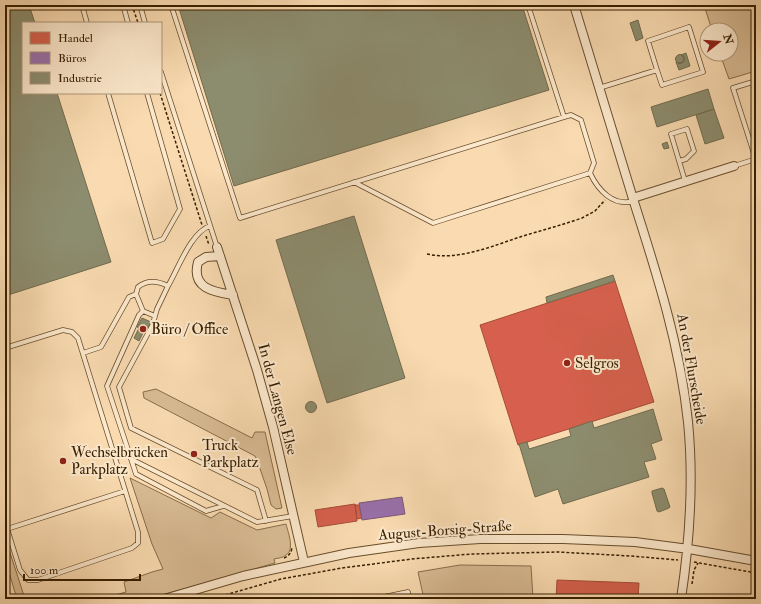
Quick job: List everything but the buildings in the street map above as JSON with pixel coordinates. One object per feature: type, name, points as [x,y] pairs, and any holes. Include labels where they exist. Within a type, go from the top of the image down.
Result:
[{"type":"street","name":"An der Flurscheide","points":[[574,5],[667,306],[682,375],[691,459],[691,512],[689,549],[681,599]]},
{"type":"street","points":[[634,200],[685,181],[734,166]]},
{"type":"street","name":"In der Langen Else","points":[[217,247],[217,256],[233,295],[273,427],[304,562]]},
{"type":"street","points":[[217,256],[206,258],[198,262],[196,270],[198,277],[201,284],[213,292],[233,295]]},
{"type":"street","name":"August-Borsig-Straße","points":[[164,599],[243,576],[349,552],[419,543],[480,539],[563,539],[635,542],[689,549],[756,561]]},
{"type":"lane","points":[[82,5],[87,22]]},
{"type":"lane","points":[[123,5],[128,22]]},
{"type":"lane","points":[[140,5],[145,22]]},
{"type":"lane","points":[[171,5],[240,218],[571,115],[581,120],[594,163],[590,173],[595,183],[608,197],[622,202],[634,200]]},
{"type":"lane","points":[[528,5],[564,117]]},
{"type":"lane","points":[[689,27],[703,72],[662,85],[657,70],[648,41],[689,27]]},
{"type":"lane","points":[[599,88],[657,70]]},
{"type":"lane","points":[[162,75],[217,247]]},
{"type":"lane","points":[[734,166],[756,160],[733,88],[756,81]]},
{"type":"lane","points":[[108,94],[152,243],[163,239],[180,209],[147,94]]},
{"type":"lane","points":[[679,161],[686,159],[694,151],[687,129],[671,134],[679,161],[685,181]]},
{"type":"lane","points":[[354,182],[433,223],[590,173]]},
{"type":"lane","points":[[210,226],[204,228],[194,237],[157,309],[153,324],[119,387],[131,428],[257,490],[266,521]]},
{"type":"lane","points":[[155,316],[143,311],[136,294],[138,287],[149,281],[160,282],[168,286]]},
{"type":"lane","points":[[83,353],[101,347],[129,297],[136,294]]},
{"type":"lane","points":[[143,311],[139,316],[107,386],[136,474],[206,511],[223,506]]},
{"type":"lane","points":[[5,348],[63,330],[72,332],[78,338],[138,532],[138,543],[132,548],[38,580],[28,580],[20,570],[5,522]]},
{"type":"lane","points":[[131,459],[257,522],[293,516]]},
{"type":"lane","points":[[7,530],[125,491]]},
{"type":"lane","points":[[5,584],[9,599]]},
{"type":"lane","points":[[374,599],[408,592],[410,599]]},
{"type":"path","points":[[132,5],[138,22]]},
{"type":"path","points":[[160,94],[204,228],[217,256]]},
{"type":"path","points":[[427,254],[439,257],[457,256],[568,223],[595,211],[608,197]]},
{"type":"path","points":[[282,579],[277,561],[288,557],[292,547]]},
{"type":"path","points":[[211,599],[282,579],[342,568],[412,559],[471,554],[558,552],[631,556],[698,563],[756,573]]},
{"type":"path","points":[[692,585],[694,570],[698,563]]},
{"type":"shaded area","points":[[704,5],[756,5],[756,71],[729,79],[723,62],[739,62],[739,22],[709,22]]},
{"type":"shaded area","points":[[156,389],[252,438],[255,432],[265,432],[282,508],[276,509],[271,505],[255,456],[144,398],[143,392]]},
{"type":"shaded area","points":[[130,478],[211,518],[220,512],[257,530],[286,524],[290,541],[289,553],[283,557],[274,559],[275,563],[148,599],[101,599],[126,592],[124,582],[163,569],[152,544]]},
{"type":"shaded area","points":[[5,537],[25,599],[17,599],[5,559]]},
{"type":"shaded area","points":[[460,565],[531,566],[533,599],[424,599],[418,572]]},
{"type":"place","name":"Büro / Office","points":[[143,329]]},
{"type":"place","name":"Selgros","points":[[567,363]]},
{"type":"place","name":"Truck Parkplatz","points":[[194,454]]},
{"type":"place","name":"Wechselbrücken Parkplatz","points":[[63,461]]}]
